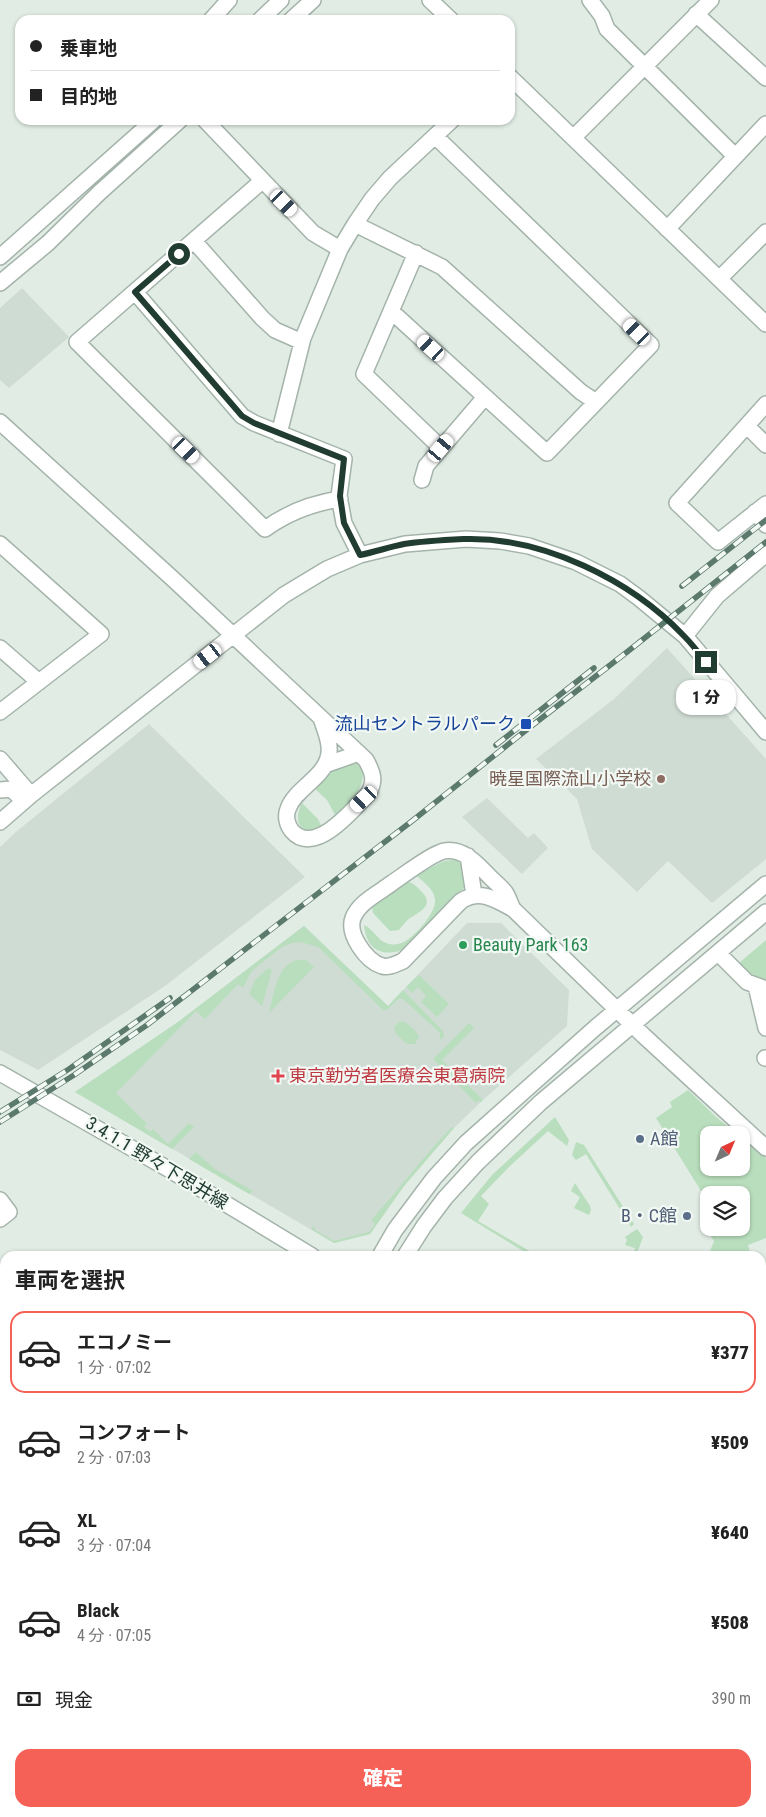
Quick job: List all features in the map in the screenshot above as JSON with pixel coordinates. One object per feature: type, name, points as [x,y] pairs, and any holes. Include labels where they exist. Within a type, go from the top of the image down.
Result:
[{"type":"street","points":[[216,15],[229,0]]},
{"type":"street","points":[[265,15],[281,0]]},
{"type":"street","points":[[296,15],[313,0]]},
{"type":"street","points":[[430,0],[446,15]]},
{"type":"street","points":[[590,0],[602,16],[607,29],[735,156]]},
{"type":"street","points":[[573,138],[711,0]]},
{"type":"street","points":[[696,14],[766,78]]},
{"type":"street","points":[[515,82],[766,324]]},
{"type":"street","points":[[667,228],[766,124]]},
{"type":"street","points":[[0,256],[148,125]]},
{"type":"street","points":[[0,283],[48,243],[99,193],[174,125]]},
{"type":"street","points":[[210,125],[313,232],[340,250]]},
{"type":"street","points":[[279,434],[302,342],[340,250],[372,199],[390,178],[447,125]]},
{"type":"street","points":[[392,311],[547,453],[651,345],[435,136]]},
{"type":"street","points":[[262,181],[77,342],[265,529],[306,508],[323,502],[340,500]]},
{"type":"street","points":[[355,224],[442,267],[581,392],[596,402]]},
{"type":"street","points":[[720,278],[766,232]]},
{"type":"street","points":[[194,241],[262,318],[275,330],[302,342]]},
{"type":"street","points":[[416,253],[364,374],[441,448]]},
{"type":"street","points":[[135,292],[242,416],[279,434],[344,459],[340,500],[344,523],[360,555]]},
{"type":"street","points":[[422,480],[426,466],[484,397]]},
{"type":"street","points":[[766,404],[677,503],[718,542],[760,508],[766,525]]},
{"type":"street","points":[[0,422],[233,636],[359,753],[366,760],[373,774],[373,786],[368,794],[325,834],[315,839],[305,840],[298,836],[288,824],[287,815],[288,808],[325,765],[330,750],[321,718]]},
{"type":"street","points":[[747,426],[766,445]]},
{"type":"street","points":[[0,822],[27,798],[284,595],[326,569],[360,555],[405,544],[466,539],[500,541],[529,546],[576,562],[620,584],[640,598],[685,636],[766,732]]},
{"type":"street","points":[[0,544],[101,634],[0,712]]},
{"type":"street","points":[[685,636],[717,596],[766,554]]},
{"type":"street","points":[[0,648],[39,682]]},
{"type":"street","points":[[325,765],[359,753]]},
{"type":"street","points":[[0,759],[27,798]]},
{"type":"street","points":[[0,790],[11,789],[27,798]]},
{"type":"street","points":[[513,909],[504,892],[468,856],[445,850],[361,905],[352,920],[352,929],[354,940],[375,963],[383,966],[393,966],[403,961],[461,901],[474,895],[486,895],[513,909],[633,1026],[762,1145]]},
{"type":"street","points":[[468,856],[474,895]]},
{"type":"street","points":[[383,1251],[434,1178],[466,1143],[617,1010],[766,884]]},
{"type":"street","points":[[408,1251],[445,1198],[478,1162],[541,1102],[766,912]]},
{"type":"street","points":[[718,953],[747,982],[761,987],[766,1028]]},
{"type":"street","name":"3.4.1.1 野々下思井線","points":[[0,1073],[186,1180],[304,1251]]},
{"type":"street","points":[[0,1200],[9,1212],[0,1219]]},
{"type":"shaded area","points":[[22,288],[69,337],[9,388],[0,380],[0,308]]},
{"type":"shaded area","name":"暁星国際流山小学校","points":[[667,648],[766,759],[766,859],[712,903],[668,861],[637,892],[592,849],[577,799],[536,759],[614,699]]},
{"type":"shaded area","points":[[149,724],[305,877],[165,986],[38,1070],[0,1050],[0,847],[17,831]]},
{"type":"shaded area","points":[[487,798],[528,838],[534,833],[548,848],[522,874],[462,817]]},
{"type":"shaded area","name":"東京勤労者医療会東葛病院","points":[[467,923],[501,923],[569,990],[567,1026],[454,1128],[404,1186],[370,1234],[334,1243],[75,1092],[178,1022],[304,926],[388,1006]]},
{"type":"green space","points":[[355,758],[362,765],[363,773],[360,787],[352,799],[335,815],[327,800],[314,788],[334,768]]},
{"type":"green space","points":[[302,803],[318,819],[322,827],[309,830],[300,826],[298,816]]},
{"type":"green space","points":[[453,860],[463,866],[467,885],[405,949],[390,953],[377,950],[372,946],[365,934],[364,925],[371,929],[385,943],[399,944],[414,935],[429,917],[435,904],[434,895],[416,875],[444,861]]},
{"type":"green space","points":[[408,882],[414,884],[421,891],[427,900],[427,904],[399,930],[390,931],[373,913],[372,907]]},
{"type":"green space","points":[[304,926],[388,1006],[403,990],[443,1031],[444,1037],[440,1040],[440,1033],[403,999],[398,999],[387,1010],[383,1010],[318,947],[301,942],[292,943],[282,947],[251,972],[243,988],[238,984],[205,1019],[196,1011],[116,1093],[147,1124],[144,1126],[150,1132],[153,1129],[168,1144],[189,1123],[194,1127],[172,1149],[75,1092],[178,1022]]},
{"type":"green space","points":[[766,940],[766,990],[739,963]]},
{"type":"green space","points":[[296,960],[306,960],[314,967],[269,1013],[274,990],[280,975],[289,964]]},
{"type":"green space","points":[[268,968],[272,970],[262,1006],[249,994],[255,980]]},
{"type":"green space","points":[[419,975],[449,1004],[437,1017],[421,1002],[426,996],[418,987],[412,993],[406,987]]},
{"type":"green space","points":[[402,1021],[407,1023],[418,1035],[419,1037],[415,1044],[407,1044],[394,1030],[397,1024]]},
{"type":"green space","points":[[469,1023],[474,1028],[442,1060],[483,1100],[481,1102],[479,1100],[476,1103],[433,1059]]},
{"type":"green space","points":[[688,1090],[728,1126],[700,1126],[700,1176],[750,1176],[750,1145],[766,1158],[766,1238],[748,1245],[750,1251],[710,1251],[714,1241],[711,1236],[750,1236],[750,1186],[700,1186],[700,1189],[656,1118],[672,1107],[670,1102]]},
{"type":"green space","points":[[555,1117],[569,1140],[567,1146],[548,1131],[481,1196],[489,1204],[478,1221],[529,1251],[523,1251],[461,1213],[492,1175]]},
{"type":"green space","points":[[452,1127],[454,1128],[404,1186],[370,1234],[334,1243],[311,1229],[314,1226],[315,1230],[334,1241],[369,1232],[375,1224],[371,1220]]},
{"type":"green space","points":[[576,1142],[584,1145],[634,1224],[631,1227],[586,1154],[576,1160],[572,1155]]},
{"type":"green space","points":[[196,1152],[215,1169],[253,1191],[249,1194],[189,1159]]},
{"type":"green space","points":[[575,1183],[590,1206],[589,1215],[574,1208],[580,1197],[571,1191]]},
{"type":"green space","points":[[637,1229],[643,1237],[638,1251],[634,1251],[635,1248],[625,1245],[627,1240],[625,1237]]},
{"type":"railway","points":[[682,586],[766,520]]},
{"type":"railway","points":[[0,1122],[74,1075],[147,1025],[412,821],[766,542]]},
{"type":"railway","points":[[496,745],[594,668]]},
{"type":"railway","points":[[0,1112],[69,1069],[170,998]]},
{"type":"place","name":"流山セントラルパーク","points":[[526,724]]},
{"type":"place","name":"暁星国際流山小学校","points":[[661,779]]},
{"type":"place","name":"Beauty Park 163","points":[[463,945]]},
{"type":"place","name":"東京勤労者医療会東葛病院","points":[[278,1076]]},
{"type":"place","name":"A館","points":[[640,1139]]},
{"type":"place","name":"B・C館","points":[[687,1216]]},
{"type":"route","points":[[179,254],[135,292],[242,416],[254,423],[344,459],[340,496],[344,523],[360,555],[405,544],[466,539],[500,541],[529,546],[576,562],[620,584],[676,627],[706,662]]}]
